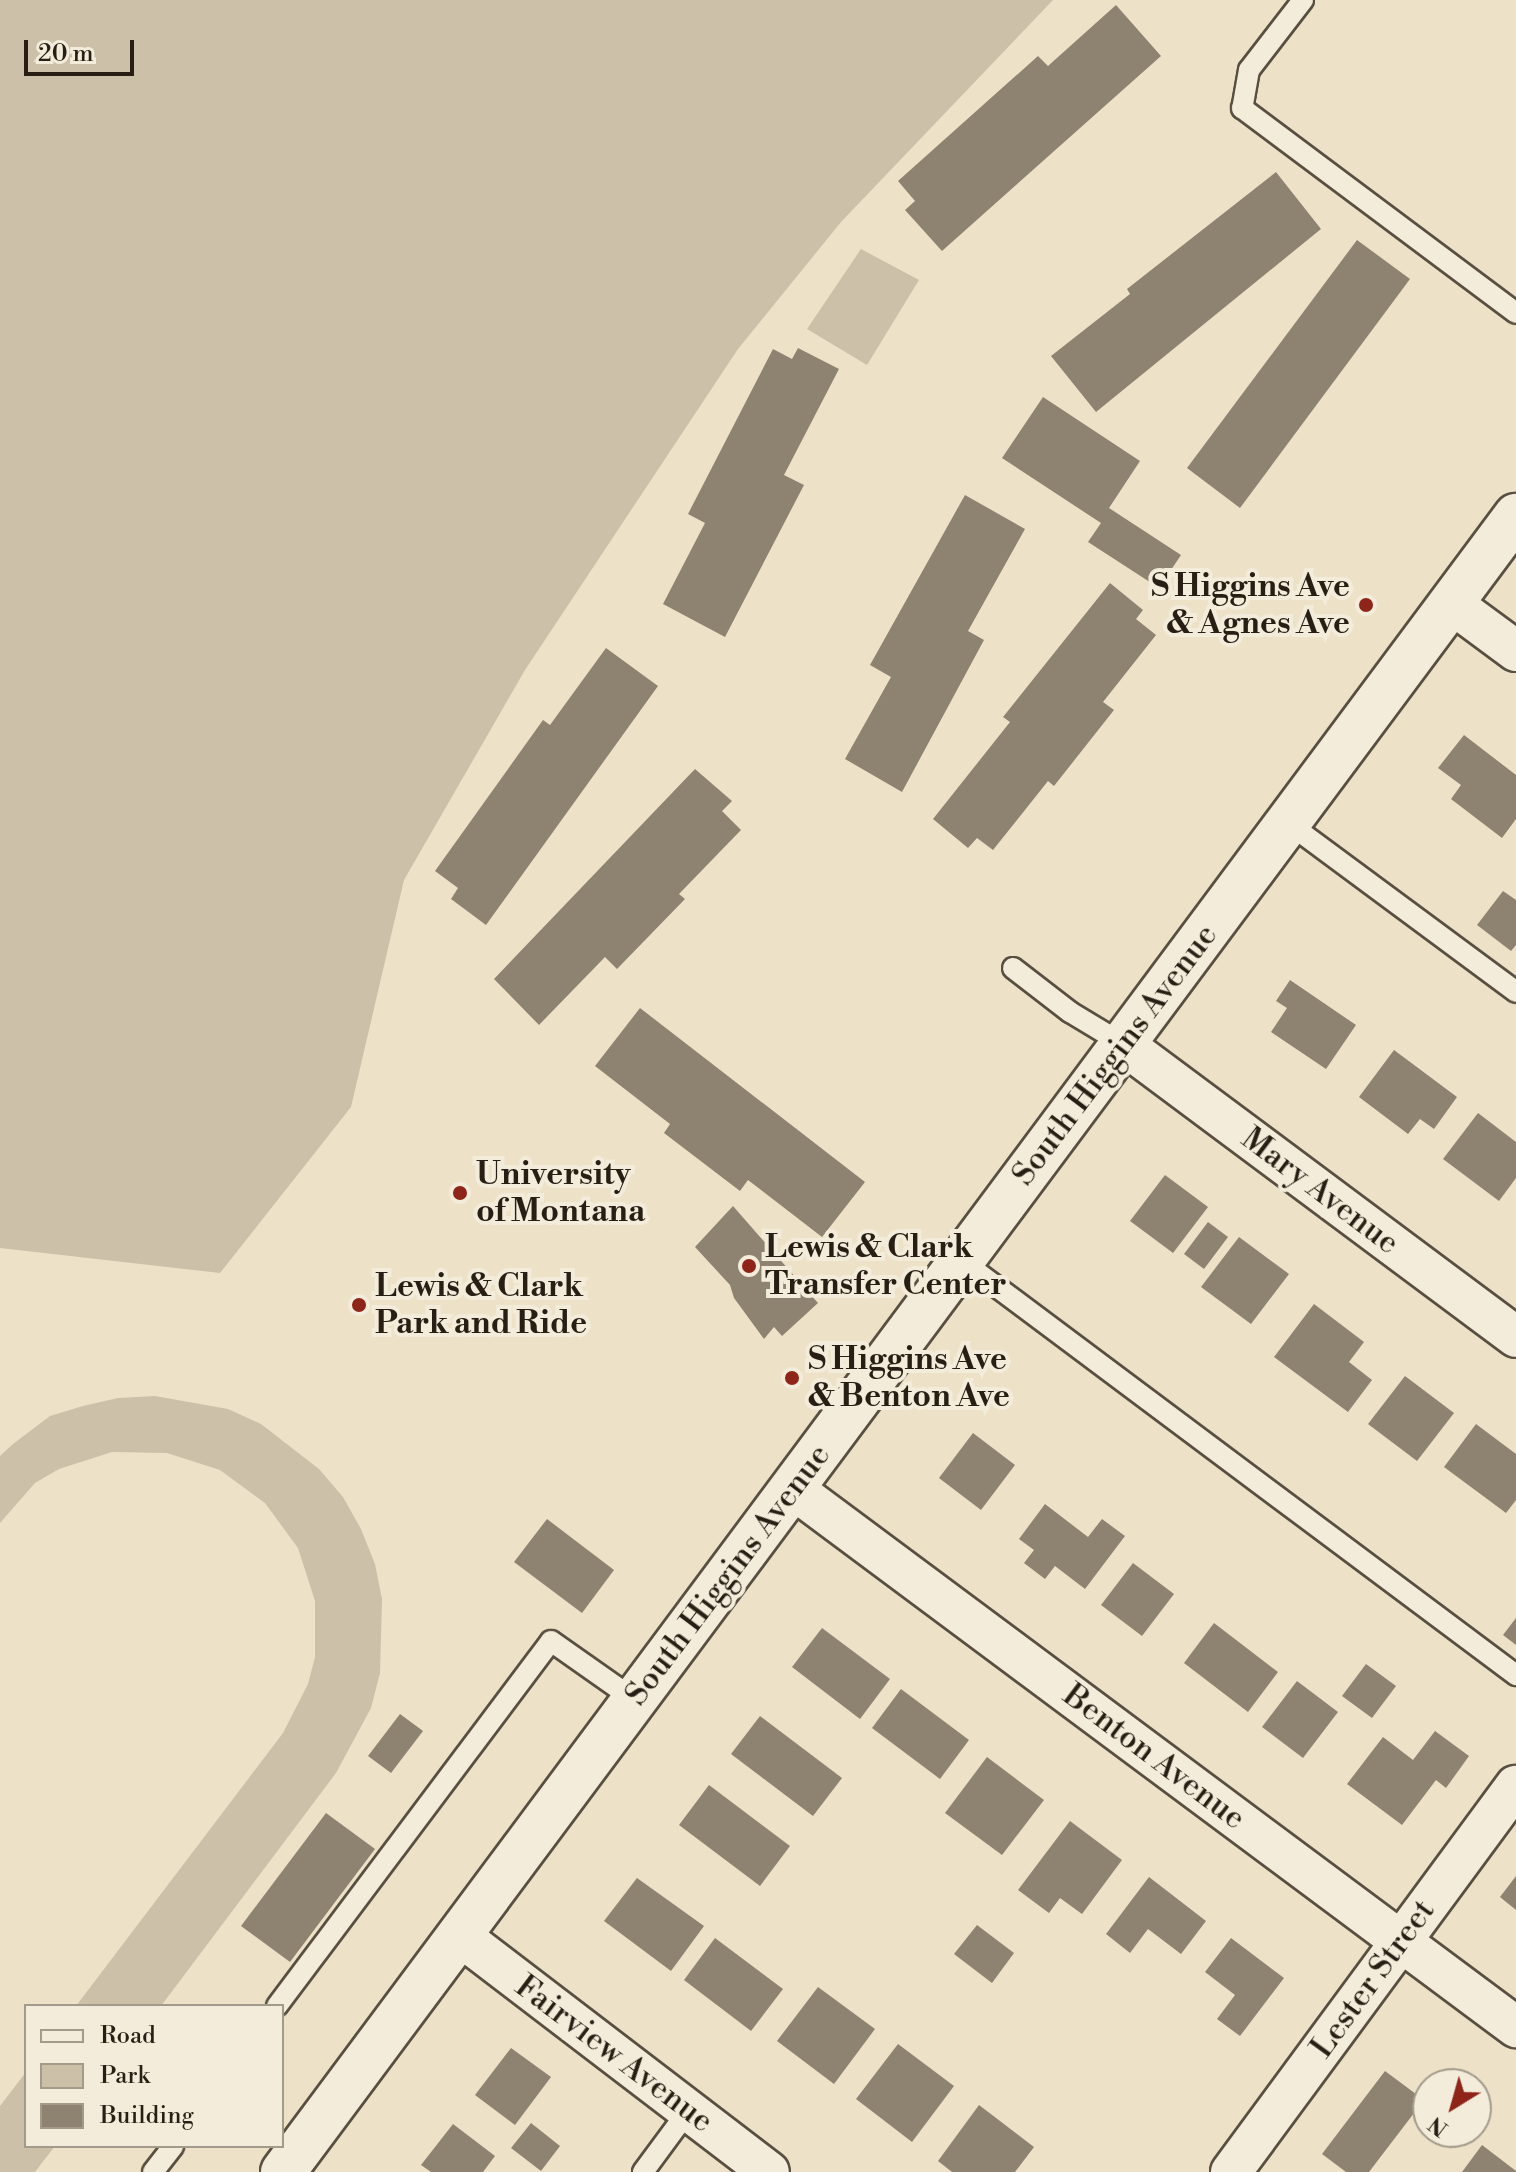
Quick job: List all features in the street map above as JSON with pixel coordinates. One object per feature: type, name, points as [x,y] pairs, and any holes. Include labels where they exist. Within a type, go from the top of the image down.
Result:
[{"type":"main road","name":"South Higgins Avenue","points":[[283,2172],[1516,516]]},
{"type":"street","points":[[1451,603],[1516,651]]},
{"type":"street","name":"Mary Avenue","points":[[1123,1044],[1516,1337]]},
{"type":"street","name":"Benton Avenue","points":[[792,1488],[1516,2027]]},
{"type":"street","name":"Lester Street","points":[[1241,2169],[1400,1940],[1516,1786]]},
{"type":"street","name":"Fairview Avenue","points":[[459,1935],[769,2172]]},
{"type":"lane","points":[[1303,0],[1249,70],[1242,108],[1516,313]]},
{"type":"lane","points":[[1288,823],[1516,992]]},
{"type":"lane","points":[[1013,968],[1070,1012],[1123,1044]]},
{"type":"lane","points":[[962,1261],[1516,1675]]},
{"type":"lane","points":[[279,2004],[551,1641],[635,1700]]},
{"type":"lane","points":[[643,2172],[688,2111]]},
{"type":"lane","points":[[153,2172],[171,2148]]},
{"type":"green space","points":[[0,0],[1053,0],[841,222],[738,349],[525,670],[404,880],[351,1107],[220,1273],[0,1248]]},
{"type":"green space","points":[[861,249],[919,280],[867,365],[807,329]]},
{"type":"green space","points":[[155,1396],[228,1409],[261,1424],[319,1469],[343,1497],[361,1529],[375,1564],[382,1599],[380,1673],[371,1708],[336,1773],[163,2004],[78,2004],[283,1733],[308,1684],[315,1657],[315,1601],[298,1548],[265,1503],[220,1470],[167,1453],[112,1452],[59,1469],[35,1483],[0,1523],[0,1456],[50,1416],[118,1398]]},
{"type":"green space","points":[[24,2075],[24,2148],[53,2148],[35,2172],[0,2172],[0,2106]]},
{"type":"building","points":[[1116,5],[1161,56],[942,251],[905,210],[915,201],[898,181],[1038,56],[1048,66]]},
{"type":"building","points":[[1276,172],[1321,229],[1096,412],[1051,356],[1130,294],[1127,289]]},
{"type":"building","points":[[1357,240],[1410,279],[1240,508],[1187,468]]},
{"type":"building","points":[[798,348],[839,369],[784,475],[804,485],[725,637],[663,604],[705,523],[688,514],[773,349],[792,359]]},
{"type":"building","points":[[1043,397],[1140,461],[1109,508],[1181,555],[1159,588],[1088,542],[1101,523],[1002,458]]},
{"type":"building","points":[[965,495],[1025,529],[968,631],[984,640],[902,792],[845,759],[891,677],[870,665]]},
{"type":"building","points":[[1110,583],[1143,610],[1136,619],[1156,635],[1103,702],[1114,710],[1054,786],[1048,781],[993,850],[977,838],[968,848],[933,819],[1010,722],[1003,717]]},
{"type":"building","points":[[606,648],[658,686],[486,925],[451,899],[458,888],[435,871],[543,720],[550,725]]},
{"type":"building","points":[[1464,735],[1516,775],[1516,819],[1502,838],[1451,799],[1461,785],[1438,768]]},
{"type":"building","points":[[695,769],[732,801],[722,811],[741,830],[679,894],[685,899],[617,969],[605,957],[539,1025],[494,979]]},
{"type":"building","points":[[1503,891],[1516,900],[1516,945],[1511,951],[1477,925]]},
{"type":"building","points":[[1290,980],[1356,1025],[1326,1069],[1271,1032],[1287,1008],[1276,1001]]},
{"type":"building","points":[[640,1008],[865,1182],[822,1237],[748,1180],[740,1191],[664,1133],[670,1124],[595,1066]]},
{"type":"building","points":[[1394,1050],[1457,1097],[1434,1129],[1420,1119],[1408,1134],[1359,1097]]},
{"type":"building","points":[[1478,1113],[1516,1142],[1516,1178],[1499,1201],[1443,1159]]},
{"type":"building","points":[[1165,1175],[1208,1207],[1173,1253],[1130,1221]]},
{"type":"building","name":"Lewis & Clark Transfer Center","points":[[733,1206],[818,1303],[782,1336],[774,1327],[764,1339],[734,1298],[730,1285],[695,1247]]},
{"type":"building","points":[[1208,1222],[1228,1237],[1204,1269],[1184,1254]]},
{"type":"building","points":[[1239,1237],[1289,1274],[1251,1324],[1201,1287]]},
{"type":"building","points":[[1314,1304],[1364,1342],[1349,1362],[1372,1380],[1348,1412],[1274,1357]]},
{"type":"building","points":[[1405,1376],[1454,1413],[1417,1461],[1368,1424]]},
{"type":"building","points":[[1476,1424],[1516,1454],[1516,1500],[1506,1513],[1444,1467]]},
{"type":"building","points":[[973,1433],[1015,1465],[981,1510],[939,1478]]},
{"type":"building","points":[[1045,1504],[1088,1537],[1102,1519],[1125,1536],[1085,1589],[1055,1566],[1045,1579],[1024,1563],[1034,1550],[1019,1539]]},
{"type":"building","points":[[547,1519],[614,1570],[582,1613],[514,1562]]},
{"type":"building","points":[[1133,1563],[1174,1594],[1142,1636],[1101,1605]]},
{"type":"building","points":[[1516,1618],[1516,1645],[1503,1635]]},
{"type":"building","points":[[1214,1623],[1278,1672],[1248,1712],[1184,1663]]},
{"type":"building","points":[[822,1628],[890,1679],[860,1719],[792,1667]]},
{"type":"building","points":[[1366,1664],[1396,1686],[1372,1718],[1342,1696]]},
{"type":"building","points":[[1297,1681],[1338,1712],[1303,1758],[1262,1727]]},
{"type":"building","points":[[901,1689],[969,1740],[940,1779],[872,1728]]},
{"type":"building","points":[[400,1714],[423,1731],[391,1773],[368,1756]]},
{"type":"building","points":[[760,1716],[842,1778],[813,1816],[731,1754]]},
{"type":"building","points":[[1435,1731],[1469,1756],[1446,1788],[1436,1780],[1402,1825],[1347,1784],[1383,1737],[1413,1760]]},
{"type":"building","points":[[987,1757],[1044,1800],[1002,1855],[945,1813]]},
{"type":"building","points":[[709,1785],[790,1846],[760,1886],[679,1825]]},
{"type":"building","points":[[326,1813],[375,1849],[290,1962],[241,1926]]},
{"type":"building","points":[[1070,1821],[1122,1860],[1082,1914],[1060,1898],[1049,1913],[1018,1890]]},
{"type":"building","points":[[1516,1876],[1516,1910],[1500,1897]]},
{"type":"building","points":[[1149,1877],[1206,1921],[1181,1954],[1148,1929],[1130,1953],[1106,1934]]},
{"type":"building","points":[[637,1878],[704,1926],[671,1971],[604,1921]]},
{"type":"building","points":[[977,1925],[1014,1953],[992,1983],[954,1954]]},
{"type":"building","points":[[715,1938],[783,1989],[751,2031],[684,1980]]},
{"type":"building","points":[[1231,1938],[1284,1978],[1240,2036],[1217,2019],[1235,1995],[1205,1972]]},
{"type":"building","points":[[818,1987],[875,2029],[834,2084],[777,2041]]},
{"type":"building","points":[[898,2044],[954,2086],[912,2142],[856,2099]]},
{"type":"building","points":[[511,2048],[551,2077],[515,2125],[475,2095]]},
{"type":"building","points":[[1385,2071],[1412,2091],[1412,2116],[1369,2172],[1346,2172],[1322,2154]]},
{"type":"building","points":[[979,2105],[1034,2147],[1015,2172],[952,2172],[938,2161]]},
{"type":"building","points":[[531,2123],[560,2146],[541,2171],[511,2148]]},
{"type":"building","points":[[453,2124],[495,2156],[483,2172],[431,2172],[421,2165]]},
{"type":"building","points":[[1480,2148],[1486,2148],[1516,2171],[1516,2172],[1462,2172]]},
{"type":"place","name":"S Higgins Ave & Agnes Ave","points":[[1366,605]]},
{"type":"place","name":"University of Montana","points":[[460,1193]]},
{"type":"place","name":"Lewis & Clark Transfer Center","points":[[749,1266]]},
{"type":"place","name":"Lewis & Clark Park and Ride","points":[[359,1305]]},
{"type":"place","name":"S Higgins Ave & Benton Ave","points":[[792,1378]]}]
